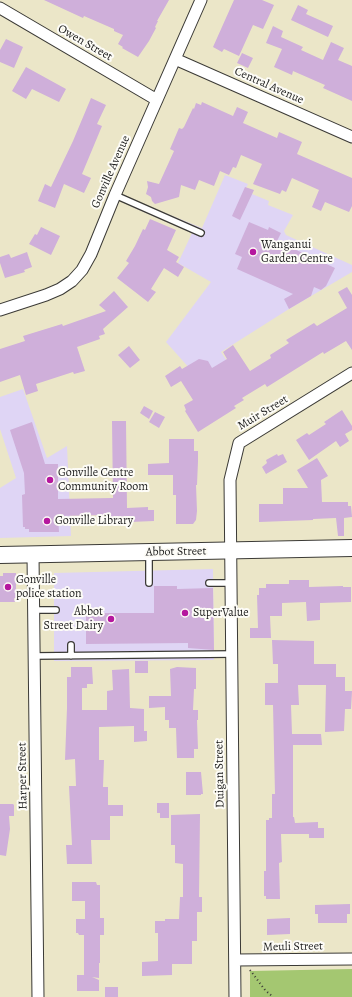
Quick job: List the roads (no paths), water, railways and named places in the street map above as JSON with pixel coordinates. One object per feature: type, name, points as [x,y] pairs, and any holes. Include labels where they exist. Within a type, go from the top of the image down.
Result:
[{"type":"street","name":"Gonville Avenue","points":[[0,310],[46,295],[72,281],[82,270],[201,0]]},
{"type":"street","name":"Owen Street","points":[[0,8],[157,100]]},
{"type":"street","name":"Central Avenue","points":[[175,59],[352,137]]},
{"type":"street","name":"Muir Street","points":[[231,551],[230,480],[239,443],[352,373]]},
{"type":"street","name":"Abbot Street","points":[[0,555],[352,548]]},
{"type":"street","name":"Duigan Street","points":[[231,551],[232,654],[240,960],[235,997]]},
{"type":"street","name":"Harper Street","points":[[33,555],[38,997]]},
{"type":"street","name":"Meuli Street","points":[[240,960],[352,959]]},
{"type":"lane","points":[[115,195],[201,233]]},
{"type":"lane","points":[[149,553],[149,583]]},
{"type":"lane","points":[[209,583],[231,583]]},
{"type":"lane","points":[[34,610],[56,610]]},
{"type":"lane","points":[[71,644],[71,656]]},
{"type":"lane","points":[[34,656],[232,654]]},
{"type":"place","name":"Wanganui Garden Centre","points":[[253,252]]},
{"type":"place","name":"Gonville Centre Community Room","points":[[50,480]]},
{"type":"place","name":"Gonville Library","points":[[47,521]]},
{"type":"place","name":"Gonville police station","points":[[8,587]]},
{"type":"place","name":"SuperValue","points":[[185,613]]},
{"type":"place","name":"Abbot Street Dairy","points":[[111,619]]}]
